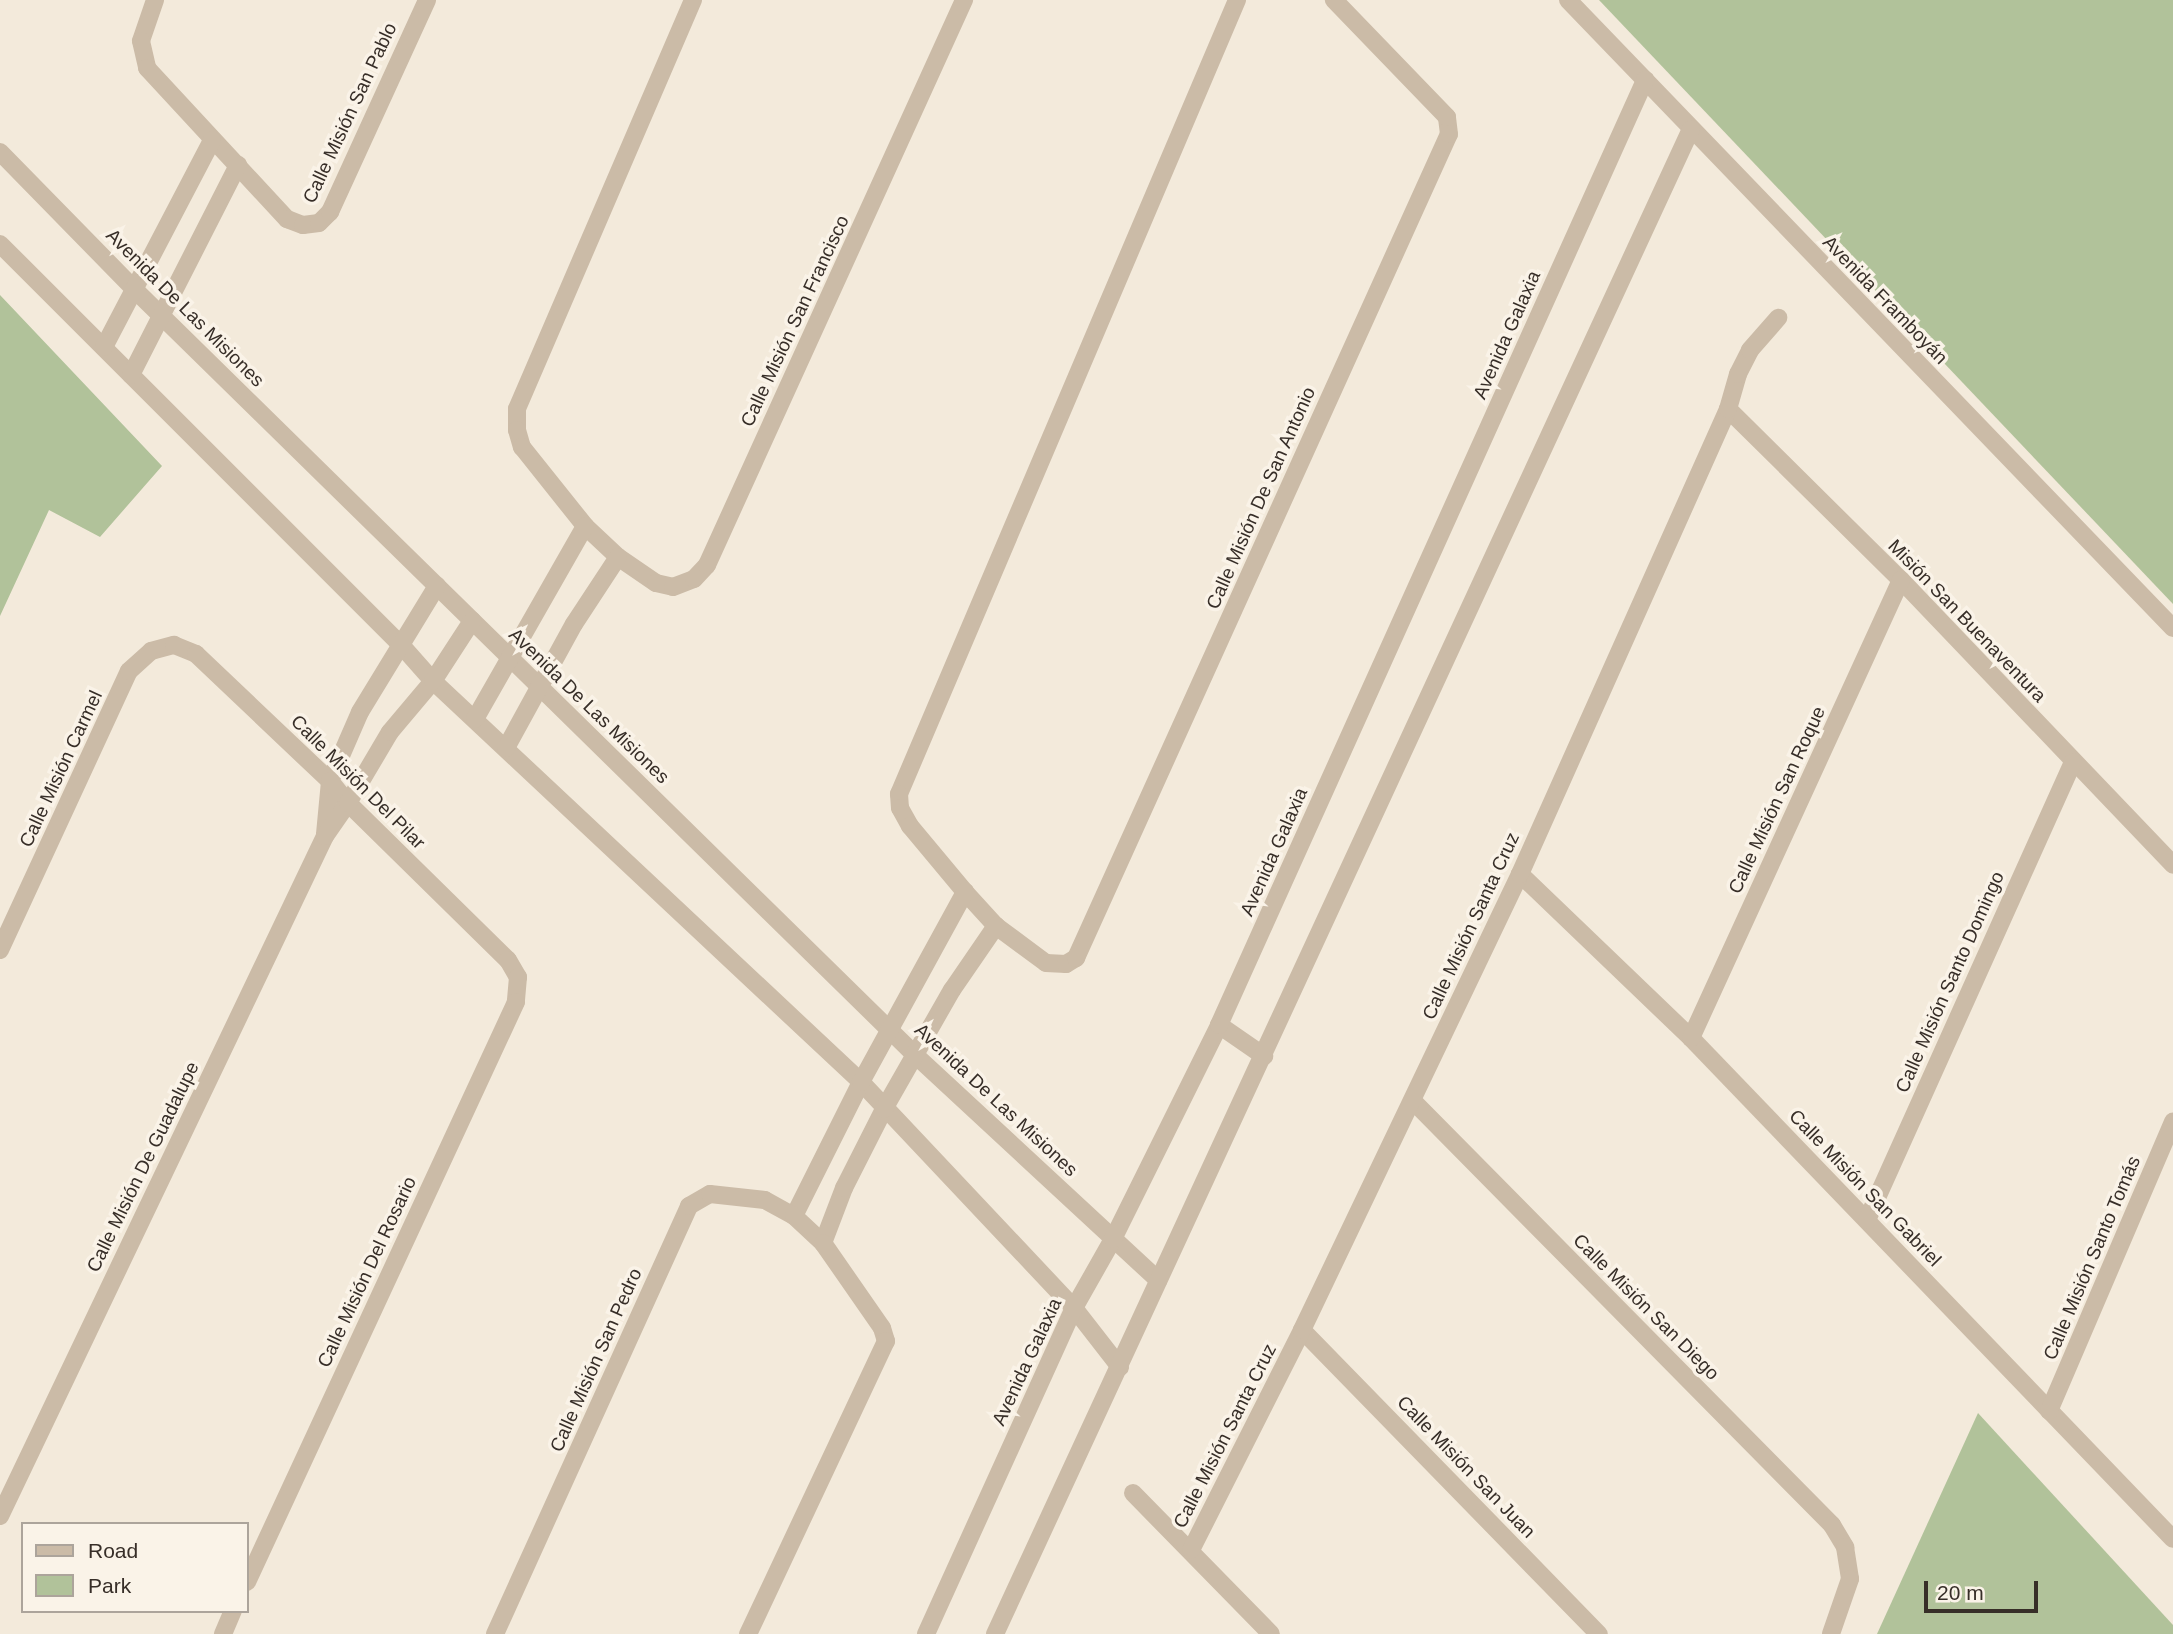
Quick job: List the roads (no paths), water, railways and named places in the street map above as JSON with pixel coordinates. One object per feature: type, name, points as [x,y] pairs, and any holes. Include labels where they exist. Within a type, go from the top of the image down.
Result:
[{"type":"street","name":"Calle Misión San Pablo","points":[[155,0],[141,41],[147,68],[287,219],[303,225],[319,223],[330,212],[427,0]]},
{"type":"street","name":"Calle Misión San Francisco","points":[[693,0],[517,408],[517,430],[522,447],[585,526],[618,557],[656,583],[673,587],[694,579],[707,565],[964,0]]},
{"type":"street","name":"Calle Misión De San Antonio","points":[[1237,0],[899,794],[900,808],[910,826],[965,892],[996,926],[1046,963],[1066,964],[1076,958],[1449,134],[1447,117],[1334,0]]},
{"type":"street","name":"Avenida Framboyán","points":[[1568,0],[2173,628]]},
{"type":"street","name":"Avenida Galaxia","points":[[926,1634],[1074,1308],[1113,1239],[1219,1025],[1645,80]]},
{"type":"street","points":[[995,1634],[1691,129]]},
{"type":"street","points":[[104,347],[212,140]]},
{"type":"street","name":"Avenida De Las Misiones","points":[[0,152],[161,316],[915,1054],[1158,1280]]},
{"type":"street","points":[[131,375],[238,166]]},
{"type":"street","points":[[0,244],[402,646],[433,681],[861,1082],[1074,1308],[1120,1367]]},
{"type":"street","name":"Calle Misión Santa Cruz","points":[[1191,1550],[1302,1330],[1520,873],[1728,409],[1738,374],[1750,351],[1778,318]]},
{"type":"street","name":"Misión San Buenaventura","points":[[1728,409],[1901,580],[2173,865]]},
{"type":"street","points":[[475,719],[585,526]]},
{"type":"street","points":[[506,748],[584,607],[618,557]]},
{"type":"street","name":"Calle Misión San Roque","points":[[1691,1038],[1901,580]]},
{"type":"street","name":"Calle Misión De Guadalupe","points":[[325,836],[330,780],[360,712],[437,586]]},
{"type":"street","name":"Calle Misión De Guadalupe","points":[[0,1516],[325,836],[390,732],[433,681],[472,621]]},
{"type":"street","name":"Calle Misión Del Pilar","points":[[152,651],[174,645],[196,654],[330,780],[348,803],[508,960],[518,977]]},
{"type":"street","name":"Calle Misión Carmel","points":[[0,950],[129,671],[152,651]]},
{"type":"street","name":"Calle Misión Santo Domingo","points":[[1867,1220],[2073,762]]},
{"type":"street","name":"Calle Misión San Gabriel","points":[[1520,873],[1691,1038],[2173,1539]]},
{"type":"street","points":[[794,1216],[861,1082],[965,892]]},
{"type":"street","points":[[822,1243],[844,1188],[884,1109],[952,990],[996,926]]},
{"type":"street","name":"Calle Misión Del Rosario","points":[[248,1580],[516,1002],[518,977]]},
{"type":"street","points":[[1219,1025],[1264,1056]]},
{"type":"street","name":"Calle Misión San Diego","points":[[1413,1101],[1832,1525],[1845,1547],[1850,1579],[1830,1634]]},
{"type":"street","name":"Calle Misión Santo Tomás","points":[[2049,1411],[2173,1121]]},
{"type":"street","name":"Calle Misión San Pedro","points":[[495,1634],[689,1206],[710,1194],[741,1195],[765,1200],[794,1216],[822,1243],[882,1328],[885,1347],[748,1634]]},
{"type":"street","name":"Calle Misión San Juan","points":[[1302,1330],[1599,1634]]},
{"type":"street","points":[[1133,1493],[1271,1634]]},
{"type":"street","points":[[223,1634],[232,1613]]}]
